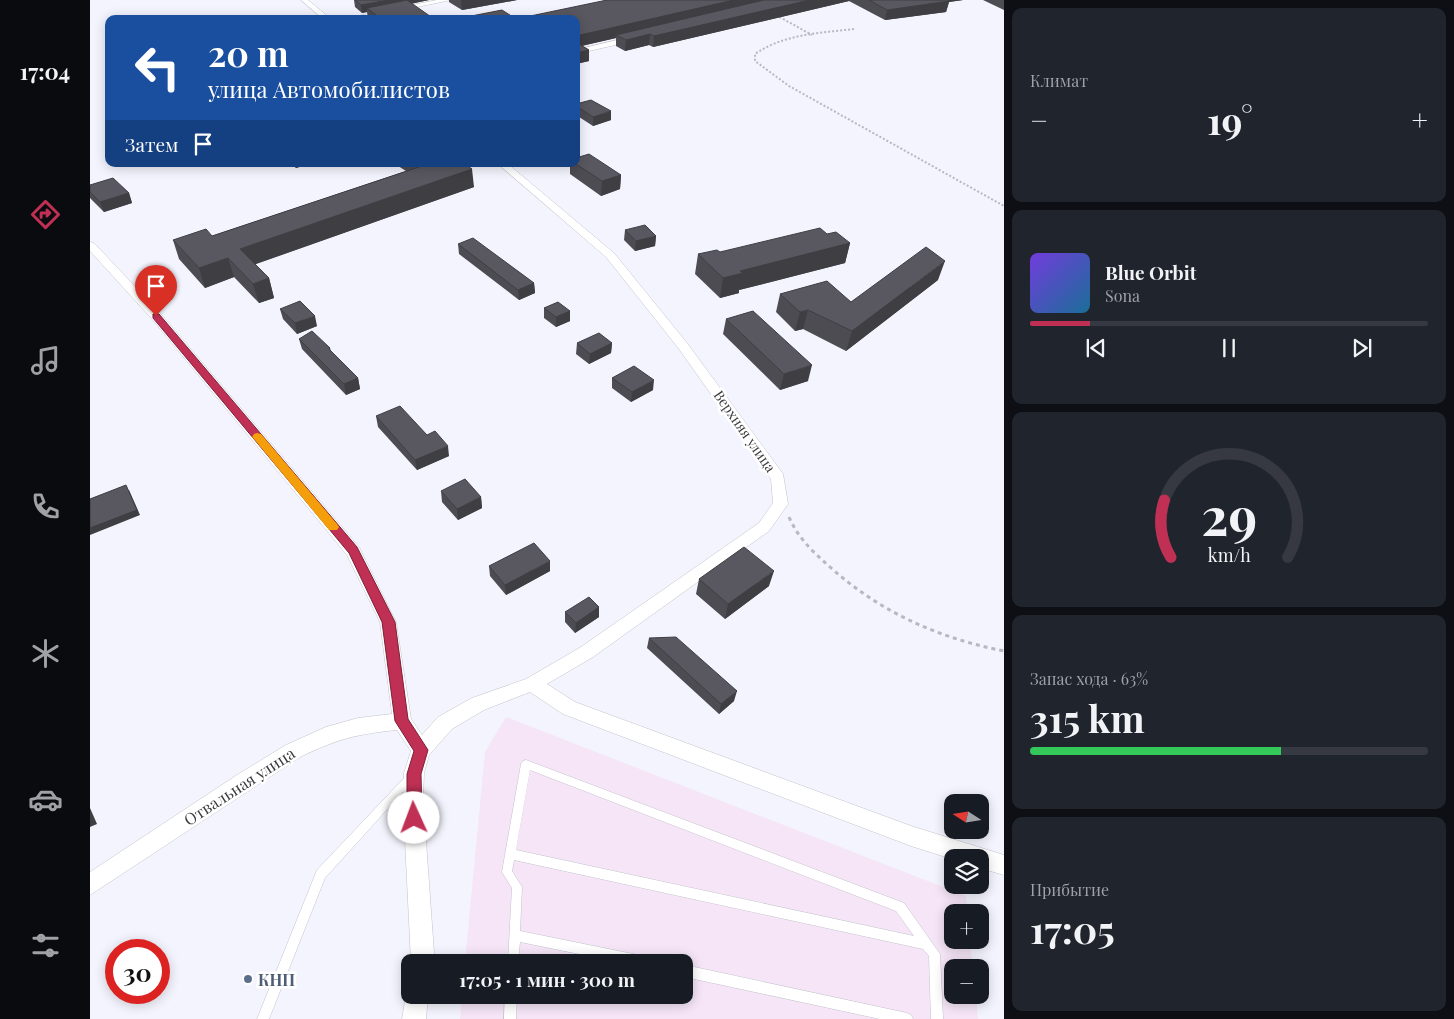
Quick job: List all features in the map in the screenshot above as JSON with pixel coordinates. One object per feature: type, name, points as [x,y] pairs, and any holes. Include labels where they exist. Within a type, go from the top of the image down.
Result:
[{"type":"street","points":[[304,0],[323,15]]},
{"type":"street","points":[[363,15],[417,2],[448,0]]},
{"type":"street","points":[[580,51],[638,37]]},
{"type":"street","name":"Верхняя улица","points":[[507,167],[610,255],[683,346],[734,414],[778,478],[780,490]]},
{"type":"street","points":[[90,245],[156,316],[353,551],[388,622],[402,721],[421,750]]},
{"type":"street","points":[[423,954],[413,799],[414,774],[421,750],[445,723],[478,704],[532,684],[587,652],[764,527],[781,504],[780,490]]},
{"type":"street","points":[[532,684],[569,708],[911,836],[1004,865]]},
{"type":"street","name":"Отвальная улица","points":[[90,884],[293,750],[326,735],[358,726],[402,721]]},
{"type":"street","points":[[414,1019],[416,1004]]},
{"type":"lane","points":[[513,954],[517,887],[507,872],[526,764],[900,907],[934,954],[937,1019]]},
{"type":"lane","points":[[263,1019],[321,874],[414,774]]},
{"type":"lane","points":[[510,854],[927,944]]},
{"type":"lane","points":[[514,935],[605,954]]},
{"type":"lane","points":[[693,973],[907,1019]]},
{"type":"lane","points":[[510,1019],[511,1004]]},
{"type":"path","points":[[775,14],[813,35]]},
{"type":"path","points":[[854,29],[789,40],[761,49],[755,54],[755,61],[786,84],[879,138],[1004,206]]},
{"type":"path","points":[[780,490],[795,533],[843,580],[901,619],[968,645],[1004,651]]},
{"type":"shaded area","points":[[506,717],[944,887],[944,894],[961,894],[966,896],[967,904],[944,904],[944,949],[971,949],[972,959],[944,959],[944,1004],[977,1004],[978,1019],[460,1019],[461,1004],[693,1004],[693,954],[466,954],[485,752]]},
{"type":"building","points":[[355,0],[389,0],[361,5]]},
{"type":"building","points":[[407,0],[428,15],[376,15],[367,8]]},
{"type":"building","points":[[607,0],[734,0],[580,35],[580,15],[535,15]]},
{"type":"building","points":[[764,0],[810,0],[654,36],[650,34],[626,40],[616,35]]},
{"type":"building","points":[[869,0],[947,0],[950,1],[887,10]]},
{"type":"building","points":[[502,10],[510,15],[476,15]]},
{"type":"building","points":[[580,45],[589,50],[580,52]]},
{"type":"building","points":[[591,100],[611,111],[593,117],[580,109],[580,103]]},
{"type":"building","points":[[589,154],[621,175],[602,181],[580,167],[580,157]]},
{"type":"building","points":[[419,167],[469,167],[472,169],[240,249],[269,278],[253,284],[228,258],[199,268],[173,240],[206,229],[212,236]]},
{"type":"building","points":[[113,178],[129,193],[100,202],[90,192],[90,185]]},
{"type":"building","points":[[645,225],[656,236],[636,241],[625,230]]},
{"type":"building","points":[[820,228],[827,234],[836,232],[850,243],[740,271],[743,273],[723,278],[698,254],[717,250],[720,252]]},
{"type":"building","points":[[473,238],[534,283],[518,290],[458,244]]},
{"type":"building","points":[[926,247],[945,261],[852,331],[808,310],[800,312],[780,294],[827,281],[851,302]]},
{"type":"building","points":[[300,301],[315,316],[295,323],[280,309]]},
{"type":"building","points":[[558,302],[570,311],[556,317],[544,308]]},
{"type":"building","points":[[753,311],[812,365],[784,374],[726,319]]},
{"type":"building","points":[[312,331],[358,378],[344,384],[299,339]]},
{"type":"building","points":[[599,333],[612,343],[590,354],[577,343]]},
{"type":"building","points":[[634,366],[654,380],[632,392],[612,378]]},
{"type":"building","points":[[400,406],[427,435],[435,431],[448,446],[415,460],[376,416]]},
{"type":"building","points":[[465,479],[481,497],[457,509],[441,491]]},
{"type":"building","points":[[126,485],[137,510],[90,528],[90,499]]},
{"type":"building","points":[[534,543],[550,561],[505,585],[489,566]]},
{"type":"building","points":[[744,547],[774,571],[728,604],[699,579]]},
{"type":"building","points":[[589,597],[599,607],[576,623],[565,612]]},
{"type":"building","points":[[676,637],[737,691],[721,704],[649,638]]},
{"type":"slow traffic","points":[[257,437],[333,527]]},
{"type":"place","name":"КНП","points":[[248,979]]},
{"type":"route","points":[[156,316],[353,551],[388,622],[402,721],[421,750],[414,774],[414,818]]}]
